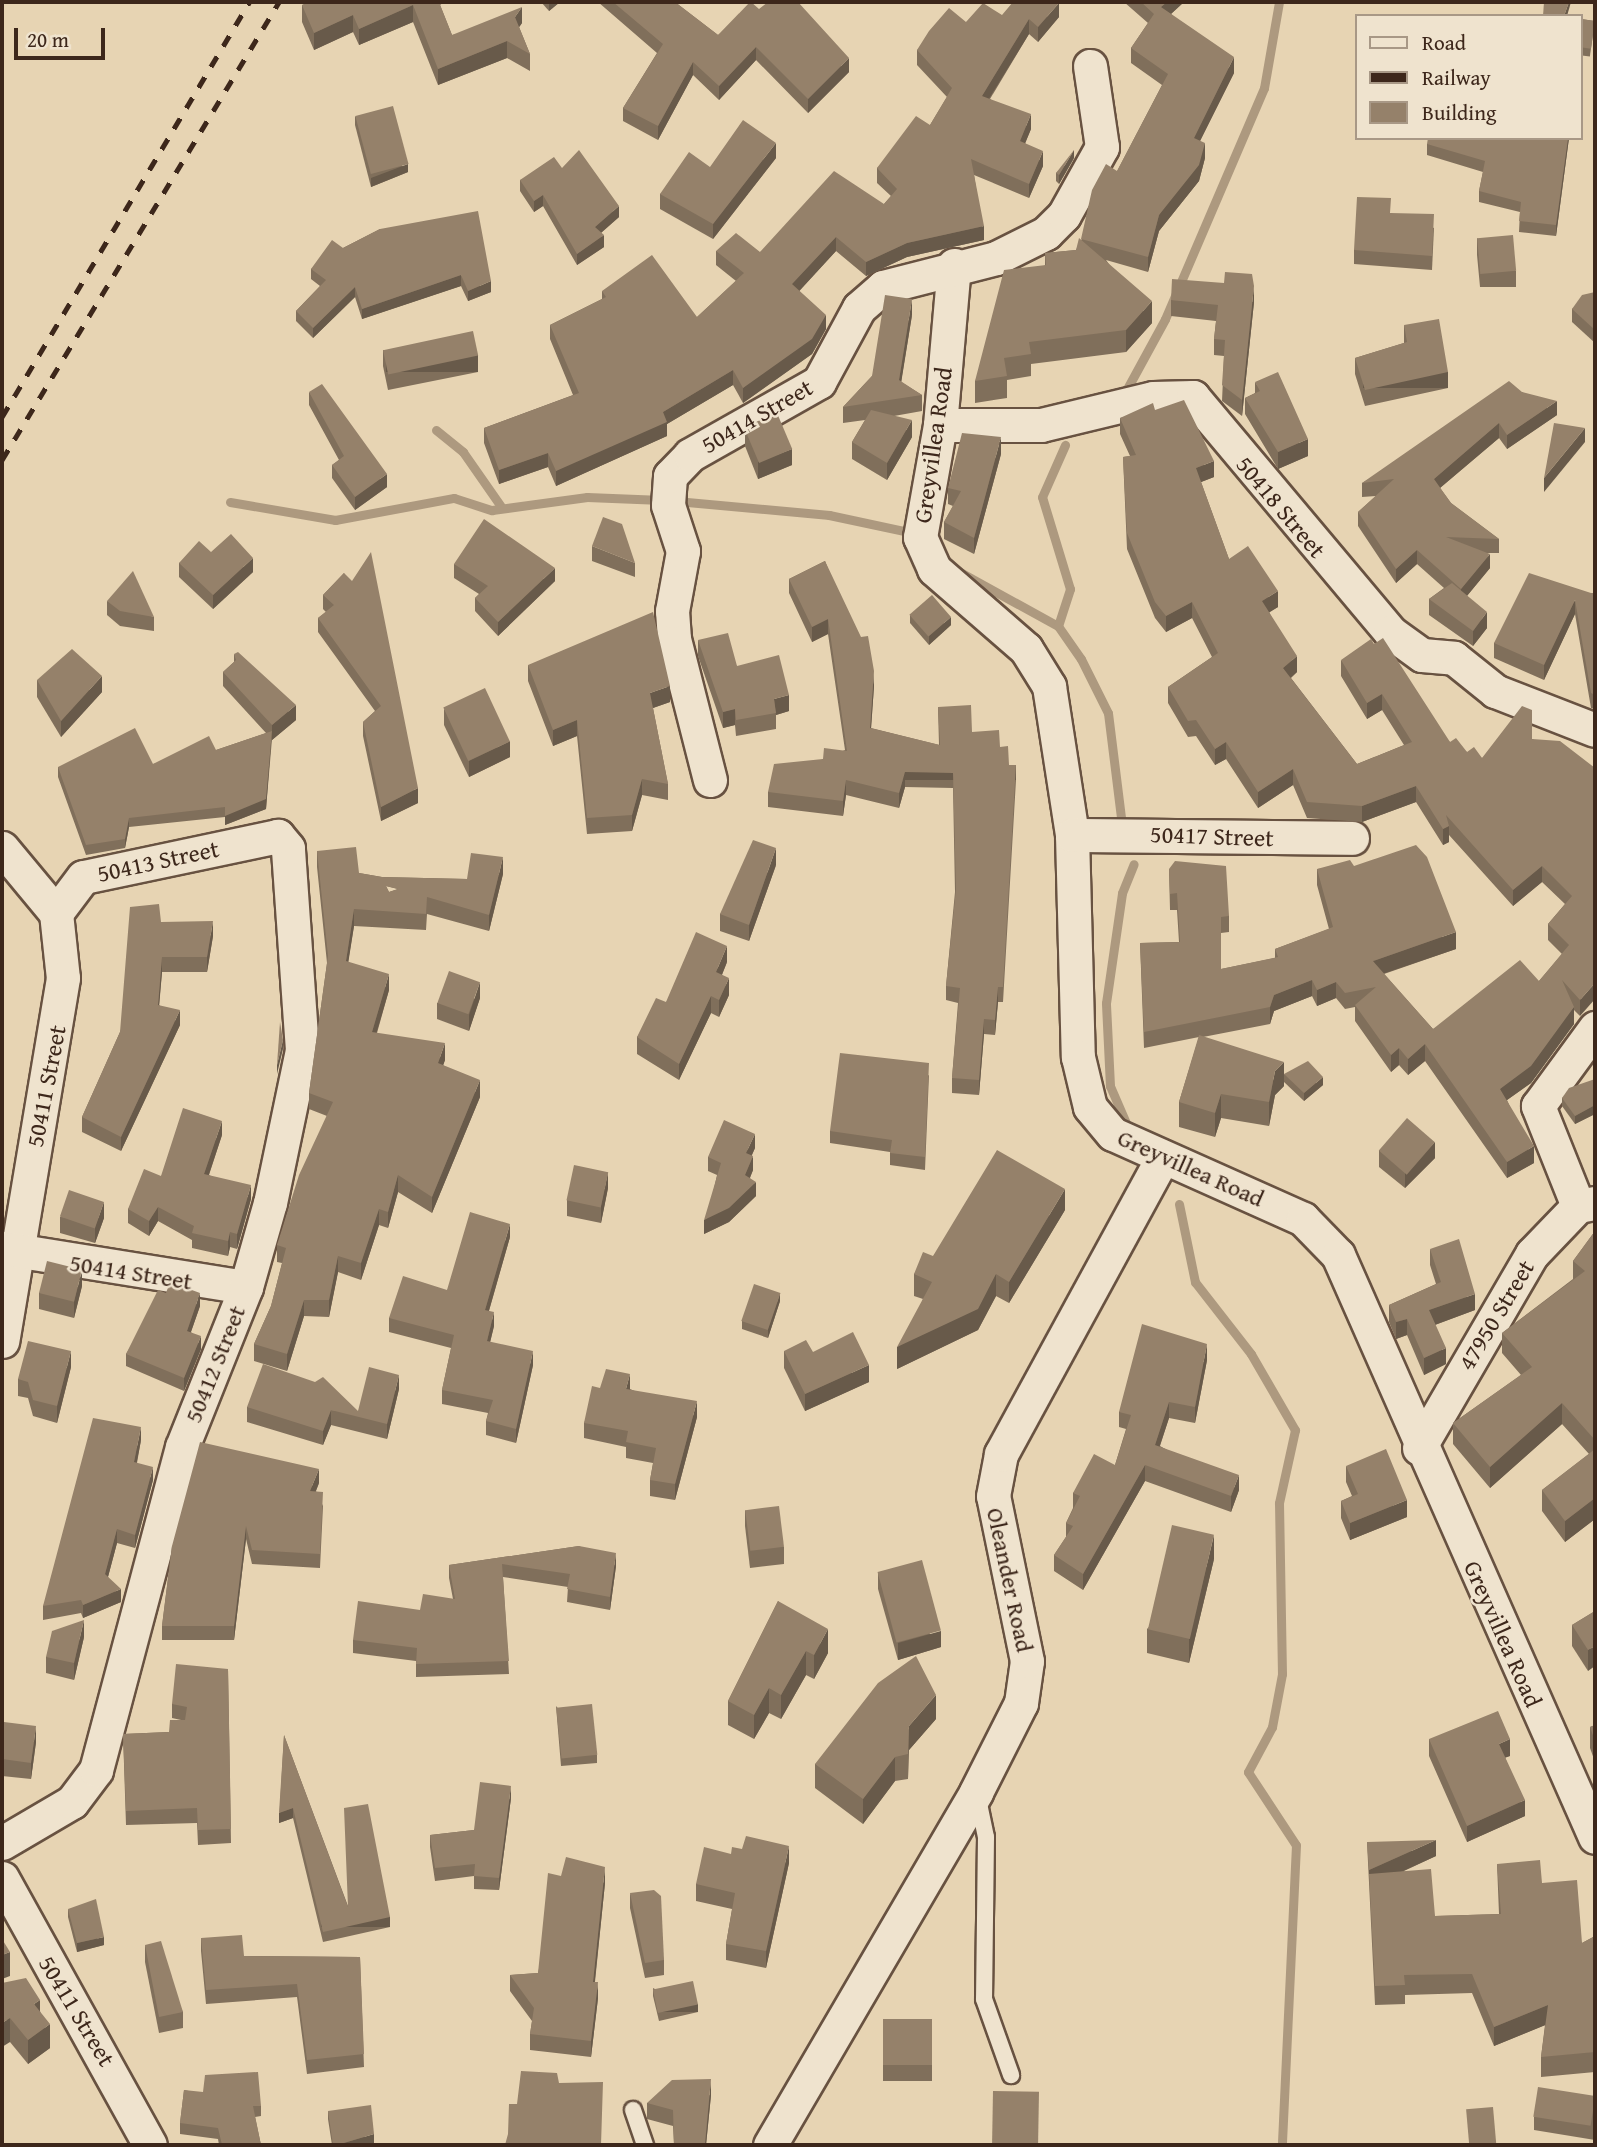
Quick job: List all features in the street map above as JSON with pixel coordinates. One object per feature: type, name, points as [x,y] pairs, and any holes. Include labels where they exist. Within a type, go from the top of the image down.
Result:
[{"type":"street","name":"50414 Street","points":[[710,780],[674,639],[672,611],[683,551],[668,505],[670,476],[690,455],[819,382],[869,296],[906,277],[1023,248],[1064,215],[1102,147],[1090,66]]},
{"type":"street","name":"Greyvillea Road","points":[[954,265],[940,425],[919,520],[926,557],[1039,666],[1049,686],[1072,835],[1084,1090],[1113,1134],[1319,1230],[1338,1255],[1419,1448],[1595,1837]]},
{"type":"street","name":"50418 Street","points":[[940,425],[1041,425],[1153,397],[1193,397],[1390,632],[1422,655],[1454,658],[1495,691],[1595,730]]},
{"type":"street","name":"50417 Street","points":[[1072,835],[1352,838]]},
{"type":"street","name":"50413 Street","points":[[56,913],[83,877],[278,836]]},
{"type":"street","name":"50412 Street","points":[[2,1843],[72,1802],[91,1782],[182,1447],[246,1287],[299,1084],[302,1050],[288,848],[278,836]]},
{"type":"street","points":[[2,848],[56,913]]},
{"type":"street","name":"50411 Street","points":[[2,1341],[9,1250],[58,1039],[63,978],[56,913]]},
{"type":"street","points":[[1587,1205],[1538,1106],[1595,1028]]},
{"type":"street","name":"Oleander Road","points":[[770,2145],[976,1792],[1026,1686],[1027,1661],[993,1496],[1000,1454],[1163,1157]]},
{"type":"street","name":"47950 Street","points":[[1419,1448],[1532,1255],[1587,1205]]},
{"type":"street","name":"50414 Street","points":[[9,1250],[246,1287]]},
{"type":"street","name":"50411 Street","points":[[2,1878],[150,2145]]},
{"type":"lane","points":[[976,1792],[986,1837],[984,1999],[1011,2076]]},
{"type":"lane","points":[[633,2109],[645,2145]]},
{"type":"building","points":[[310,2],[439,2],[452,35],[522,7],[515,17],[530,54],[507,41],[438,69],[413,5],[359,29],[353,15],[314,33],[302,5]]},
{"type":"building","points":[[613,2],[675,2],[718,35],[750,2],[759,9],[768,2],[798,2],[849,58],[808,99],[756,47],[719,86],[693,62],[658,126],[623,108],[663,44]]},
{"type":"building","points":[[1013,2],[1059,3],[1038,27],[1029,19],[982,96],[1031,114],[1020,141],[1043,151],[1029,184],[971,159],[984,226],[907,243],[866,262],[836,237],[792,284],[826,315],[812,339],[743,388],[733,370],[663,412],[667,422],[556,471],[548,453],[499,470],[484,428],[579,393],[550,325],[606,297],[602,291],[652,255],[697,317],[744,273],[716,251],[736,233],[760,252],[834,171],[884,204],[897,189],[877,168],[916,116],[930,125],[952,88],[917,50],[929,31],[949,8],[966,22],[983,3],[1002,15]]},
{"type":"building","points":[[1141,2],[1167,2],[1161,7],[1234,57],[1194,138],[1205,143],[1199,165],[1159,215],[1148,257],[1081,239],[1092,190],[1106,164],[1117,171],[1168,74],[1131,48],[1154,14]]},
{"type":"building","points":[[1544,2],[1569,2],[1565,14],[1543,14]]},
{"type":"building","points":[[1583,19],[1595,21],[1591,49],[1583,48]]},
{"type":"building","points":[[393,106],[409,164],[371,174],[355,116]]},
{"type":"building","points":[[743,120],[776,143],[713,224],[660,194],[689,152],[710,167]]},
{"type":"building","points":[[1428,140],[1568,140],[1556,225],[1519,221],[1521,202],[1479,191],[1485,161],[1427,144]]},
{"type":"building","points":[[579,150],[619,206],[595,227],[604,235],[577,254],[543,195],[534,201],[520,180],[554,157],[562,168]]},
{"type":"building","points":[[1074,150],[1059,175],[1056,173]]},
{"type":"building","points":[[1357,197],[1391,198],[1390,213],[1434,214],[1432,256],[1354,250]]},
{"type":"building","points":[[478,211],[491,281],[468,291],[461,275],[362,309],[355,287],[313,328],[296,311],[326,280],[311,269],[332,240],[343,248],[380,229]]},
{"type":"building","points":[[1513,235],[1516,271],[1480,274],[1477,238]]},
{"type":"building","points":[[1079,238],[1152,301],[1126,330],[1029,342],[1031,354],[1004,358],[1007,376],[975,381],[1004,270],[1046,265],[1045,253],[1076,250]]},
{"type":"building","points":[[1225,272],[1252,274],[1254,286],[1242,400],[1222,385],[1225,340],[1214,339],[1218,305],[1171,300],[1172,279],[1224,283]]},
{"type":"building","points":[[1595,292],[1595,330],[1572,309],[1582,295]]},
{"type":"building","points":[[885,295],[912,299],[899,380],[922,395],[843,407],[872,376]]},
{"type":"building","points":[[1439,319],[1448,372],[1365,390],[1355,358],[1407,342],[1404,325]]},
{"type":"building","points":[[473,331],[478,355],[388,375],[383,350]]},
{"type":"building","points":[[1278,372],[1308,439],[1278,452],[1245,398],[1260,391],[1255,382]]},
{"type":"building","points":[[1509,381],[1522,392],[1557,401],[1507,435],[1499,423],[1434,479],[1451,503],[1499,539],[1446,537],[1490,554],[1461,589],[1417,550],[1396,569],[1358,512],[1394,479],[1362,483]]},
{"type":"building","points":[[322,384],[387,474],[355,497],[332,465],[344,456],[309,392]]},
{"type":"building","points":[[1184,400],[1214,461],[1196,468],[1229,559],[1248,546],[1278,591],[1262,601],[1297,656],[1283,668],[1357,764],[1412,742],[1382,694],[1367,703],[1341,660],[1371,639],[1374,644],[1383,638],[1450,742],[1456,738],[1467,752],[1474,747],[1482,758],[1522,706],[1532,710],[1532,739],[1560,741],[1595,768],[1595,983],[1580,1000],[1562,980],[1574,1007],[1531,1066],[1500,1089],[1534,1146],[1507,1162],[1425,1044],[1408,1059],[1399,1048],[1391,1055],[1355,1005],[1376,987],[1345,993],[1336,982],[1317,990],[1312,980],[1274,995],[1270,1007],[1144,1032],[1140,943],[1180,942],[1177,893],[1170,894],[1169,869],[1175,861],[1226,866],[1229,916],[1221,917],[1221,969],[1278,957],[1275,949],[1333,927],[1317,869],[1350,860],[1354,866],[1416,845],[1427,857],[1456,932],[1373,961],[1433,1029],[1520,960],[1539,981],[1569,945],[1548,924],[1572,896],[1542,866],[1513,890],[1446,815],[1449,826],[1443,829],[1416,786],[1362,806],[1307,802],[1293,769],[1258,792],[1226,742],[1215,749],[1196,720],[1188,721],[1168,687],[1218,653],[1192,602],[1166,616],[1155,602],[1127,533],[1123,457],[1136,455],[1120,418],[1153,403],[1155,410]]},
{"type":"building","points":[[871,410],[912,420],[887,463],[852,442]]},
{"type":"building","points":[[777,413],[792,449],[759,463],[744,427]]},
{"type":"building","points":[[1554,423],[1585,428],[1544,478]]},
{"type":"building","points":[[962,433],[1001,437],[974,538],[944,522],[961,491],[948,488]]},
{"type":"building","points":[[603,517],[622,524],[635,563],[592,546]]},
{"type":"building","points":[[484,519],[555,568],[498,622],[475,598],[488,586],[454,564]]},
{"type":"building","points":[[231,534],[253,558],[213,595],[179,563],[199,541],[211,552]]},
{"type":"building","points":[[371,552],[418,788],[381,807],[363,722],[381,706],[318,618],[334,605],[323,595],[344,573],[352,581]]},
{"type":"building","points":[[825,561],[861,637],[868,636],[874,671],[870,728],[940,745],[938,707],[971,705],[972,732],[999,730],[1000,747],[1008,746],[1009,765],[1016,765],[1003,987],[998,987],[995,1020],[984,1019],[979,1080],[952,1078],[960,988],[946,986],[956,889],[953,773],[905,772],[899,793],[846,780],[843,801],[768,792],[774,764],[823,759],[824,748],[847,751],[828,619],[812,627],[789,579]]},
{"type":"building","points":[[133,571],[154,617],[120,611],[107,601]]},
{"type":"building","points":[[1529,573],[1595,593],[1595,695],[1591,693],[1575,600],[1544,665],[1494,643]]},
{"type":"building","points":[[1452,583],[1487,612],[1473,631],[1429,599]]},
{"type":"building","points":[[932,595],[951,617],[928,637],[909,615]]},
{"type":"building","points":[[653,612],[670,686],[650,693],[668,784],[642,779],[632,815],[587,818],[577,720],[553,730],[528,665]]},
{"type":"building","points":[[728,633],[737,666],[779,655],[789,695],[774,699],[776,713],[736,720],[735,709],[723,712],[698,640]]},
{"type":"building","points":[[72,649],[102,676],[61,721],[37,680]]},
{"type":"building","points":[[238,652],[296,705],[272,725],[223,672],[236,660],[234,654]]},
{"type":"building","points":[[485,688],[510,741],[468,761],[443,707]]},
{"type":"building","points":[[135,728],[153,764],[209,736],[216,750],[272,731],[266,799],[225,816],[225,807],[129,818],[125,839],[86,845],[58,767]]},
{"type":"building","points":[[753,840],[776,848],[749,925],[720,914]]},
{"type":"building","points":[[356,847],[359,873],[382,877],[467,879],[471,853],[503,857],[489,915],[427,897],[426,914],[354,909],[346,961],[389,974],[372,1032],[445,1043],[438,1063],[480,1080],[432,1197],[398,1175],[388,1212],[379,1209],[361,1263],[338,1256],[329,1300],[304,1300],[287,1354],[254,1344],[271,1306],[286,1248],[277,1245],[299,1175],[333,1102],[309,1093],[328,956],[317,851]],"holes":[[[386,886],[398,889],[389,892]]]},
{"type":"building","points":[[159,904],[161,922],[213,921],[207,957],[162,957],[158,1005],[180,1010],[121,1137],[82,1117],[120,1032],[130,907]]},
{"type":"building","points":[[696,932],[727,946],[716,972],[729,978],[719,1000],[711,996],[679,1064],[637,1037],[656,998],[666,1002]]},
{"type":"building","points":[[449,971],[480,982],[468,1014],[437,1003]]},
{"type":"building","points":[[280,1022],[283,1040],[277,1065]]},
{"type":"building","points":[[1199,1035],[1284,1062],[1275,1071],[1269,1102],[1221,1094],[1215,1113],[1179,1102]]},
{"type":"building","points":[[840,1053],[929,1063],[925,1157],[890,1153],[892,1140],[830,1131]]},
{"type":"building","points":[[1308,1061],[1323,1077],[1304,1093],[1284,1074]]},
{"type":"building","points":[[1595,1079],[1595,1105],[1575,1116],[1562,1098],[1569,1088]]},
{"type":"building","points":[[183,1108],[222,1121],[204,1174],[251,1185],[237,1234],[230,1232],[228,1241],[192,1233],[194,1226],[158,1207],[149,1221],[128,1209],[144,1169],[161,1176]]},
{"type":"building","points":[[1407,1118],[1435,1142],[1407,1175],[1379,1150]]},
{"type":"building","points":[[724,1120],[755,1134],[746,1153],[753,1156],[745,1175],[756,1182],[729,1208],[704,1220],[721,1163],[708,1157]]},
{"type":"building","points":[[997,1150],[1065,1189],[1009,1282],[996,1274],[978,1309],[897,1347],[932,1282],[914,1274],[923,1252],[933,1256]]},
{"type":"building","points":[[574,1165],[608,1172],[601,1207],[567,1200]]},
{"type":"building","points":[[69,1190],[104,1202],[95,1229],[60,1216]]},
{"type":"building","points":[[470,1212],[510,1224],[485,1310],[494,1312],[487,1341],[533,1351],[516,1429],[486,1421],[493,1400],[442,1390],[454,1335],[389,1318],[403,1276],[447,1290]]},
{"type":"building","points":[[1595,1231],[1595,1440],[1562,1403],[1490,1467],[1453,1423],[1532,1367],[1502,1333],[1585,1271],[1573,1261]]},
{"type":"building","points":[[1459,1239],[1475,1294],[1429,1310],[1446,1348],[1424,1358],[1407,1319],[1396,1322],[1389,1305],[1441,1282],[1430,1249]]},
{"type":"building","points":[[47,1261],[82,1270],[74,1302],[39,1293]]},
{"type":"building","points":[[170,1282],[200,1293],[187,1331],[201,1336],[184,1378],[126,1354],[158,1290],[166,1293]]},
{"type":"building","points":[[754,1284],[780,1293],[768,1330],[741,1321]]},
{"type":"building","points":[[1142,1324],[1207,1344],[1195,1407],[1169,1402],[1155,1445],[1239,1475],[1231,1496],[1145,1465],[1083,1574],[1054,1555],[1073,1526],[1066,1523],[1080,1496],[1073,1493],[1094,1454],[1115,1465],[1131,1415],[1119,1412]]},
{"type":"building","points":[[853,1332],[869,1365],[805,1394],[784,1351],[806,1340],[813,1352]]},
{"type":"building","points":[[28,1341],[71,1351],[57,1406],[33,1400],[28,1382],[18,1379]]},
{"type":"building","points":[[263,1364],[315,1382],[323,1377],[358,1411],[369,1367],[399,1375],[387,1424],[331,1410],[323,1431],[247,1407]]},
{"type":"building","points":[[606,1369],[630,1374],[626,1389],[697,1401],[675,1484],[650,1480],[656,1448],[626,1442],[628,1431],[584,1423],[592,1386],[600,1388]]},
{"type":"building","points":[[93,1418],[141,1427],[134,1462],[153,1467],[135,1535],[117,1529],[105,1574],[121,1589],[83,1605],[81,1600],[43,1606]]},
{"type":"building","points":[[200,1442],[319,1469],[310,1491],[323,1492],[320,1554],[252,1550],[246,1526],[234,1626],[162,1626],[172,1546]]},
{"type":"building","points":[[1386,1449],[1407,1500],[1350,1523],[1341,1501],[1358,1494],[1346,1466]]},
{"type":"building","points":[[1595,1449],[1595,1498],[1565,1521],[1542,1490]]},
{"type":"building","points":[[779,1506],[784,1547],[750,1551],[745,1510]]},
{"type":"building","points":[[1172,1525],[1214,1535],[1190,1639],[1148,1629]]},
{"type":"building","points":[[579,1546],[616,1553],[610,1597],[567,1589],[570,1574],[502,1564],[509,1661],[416,1664],[417,1648],[353,1640],[358,1601],[420,1610],[423,1594],[455,1599],[449,1565]]},
{"type":"building","points":[[922,1560],[941,1631],[896,1642],[878,1572]]},
{"type":"building","points":[[778,1601],[828,1629],[814,1655],[806,1651],[781,1695],[769,1688],[754,1715],[728,1701]]},
{"type":"building","points":[[1595,1611],[1595,1646],[1588,1650],[1572,1625]]},
{"type":"building","points":[[84,1620],[74,1663],[46,1657],[52,1631]]},
{"type":"building","points":[[916,1656],[936,1695],[909,1726],[908,1754],[895,1757],[863,1799],[815,1764],[878,1683]]},
{"type":"building","points":[[176,1664],[228,1669],[231,1829],[198,1830],[197,1808],[126,1811],[123,1734],[169,1732],[170,1720],[185,1720],[187,1707],[172,1704]]},
{"type":"building","points":[[592,1704],[597,1755],[562,1758],[556,1708]]},
{"type":"building","points":[[1498,1711],[1510,1739],[1499,1744],[1525,1800],[1467,1826],[1429,1739]]},
{"type":"building","points":[[4,1722],[36,1726],[31,1763],[2,1759]]},
{"type":"building","points":[[1595,1725],[1595,1741],[1590,1727]]},
{"type":"building","points":[[284,1735],[348,1907],[344,1808],[368,1804],[390,1917],[323,1932],[293,1808],[279,1813]]},
{"type":"building","points":[[480,1782],[511,1786],[499,1878],[474,1876],[475,1864],[435,1868],[430,1835],[474,1830]]},
{"type":"building","points":[[746,1836],[789,1846],[766,1951],[726,1944],[735,1893],[696,1884],[704,1847],[731,1854],[732,1847],[742,1849]]},
{"type":"building","points":[[1436,1840],[1369,1870],[1367,1842]]},
{"type":"building","points":[[566,1857],[605,1867],[593,1982],[598,1982],[591,2041],[530,2034],[534,2008],[510,1975],[538,1973],[548,1873],[561,1876]]},
{"type":"building","points":[[1540,1860],[1542,1883],[1577,1880],[1582,1943],[1595,1936],[1595,2052],[1541,2057],[1548,2005],[1494,2027],[1472,1974],[1404,1975],[1405,1985],[1375,1986],[1369,1874],[1431,1869],[1435,1916],[1501,1914],[1497,1864]]},
{"type":"building","points":[[654,1890],[661,1896],[664,1960],[645,1963],[630,1893]]},
{"type":"building","points":[[96,1899],[104,1937],[77,1943],[68,1909]]},
{"type":"building","points":[[242,1935],[244,1956],[360,1957],[364,2054],[307,2060],[297,1984],[206,1990],[201,1938]]},
{"type":"building","points":[[2,1939],[10,1952],[2,1955]]},
{"type":"building","points":[[161,1941],[183,2012],[159,2017],[145,1945]]},
{"type":"building","points":[[26,1978],[40,2000],[34,2004],[50,2024],[28,2040],[10,2018],[2,2023],[2,1983]]},
{"type":"building","points":[[693,1981],[698,2004],[658,2013],[653,1990]]},
{"type":"building","points":[[883,2019],[932,2019],[932,2065],[883,2065]]},
{"type":"building","points":[[521,2071],[557,2073],[559,2083],[603,2082],[601,2145],[505,2145],[509,2104],[517,2104]]},
{"type":"building","points":[[258,2072],[261,2106],[253,2106],[261,2145],[222,2145],[218,2128],[180,2123],[184,2090],[203,2092],[205,2075]]},
{"type":"building","points":[[711,2079],[705,2143],[674,2144],[673,2110],[647,2103],[672,2080]]},
{"type":"building","points":[[1538,2087],[1595,2096],[1591,2126],[1533,2117]]},
{"type":"building","points":[[993,2091],[1039,2092],[1038,2145],[992,2145]]},
{"type":"building","points":[[371,2105],[374,2134],[333,2145],[328,2111]]},
{"type":"building","points":[[1493,2107],[1496,2145],[1469,2145],[1466,2109]]},
{"type":"waterway","points":[[1122,398],[1165,319],[1264,88],[1279,2]]},
{"type":"waterway","points":[[436,430],[463,452],[502,508]]},
{"type":"waterway","points":[[1058,626],[1070,589],[1042,497],[1065,445]]},
{"type":"waterway","points":[[230,502],[335,520],[454,498],[492,510],[587,497],[662,500]]},
{"type":"waterway","points":[[676,501],[829,515],[909,532]]},
{"type":"waterway","points":[[956,570],[1058,626],[1081,659],[1108,713],[1121,818]]},
{"type":"waterway","points":[[1126,1123],[1110,1086],[1106,1003],[1122,893],[1134,864]]},
{"type":"waterway","points":[[1179,1204],[1195,1282],[1251,1354],[1295,1430],[1279,1503],[1282,1674],[1272,1727],[1248,1772],[1296,1845],[1282,2145]]},
{"type":"railway","points":[[2,417],[249,2]]},
{"type":"railway","points":[[2,460],[279,2]]}]
